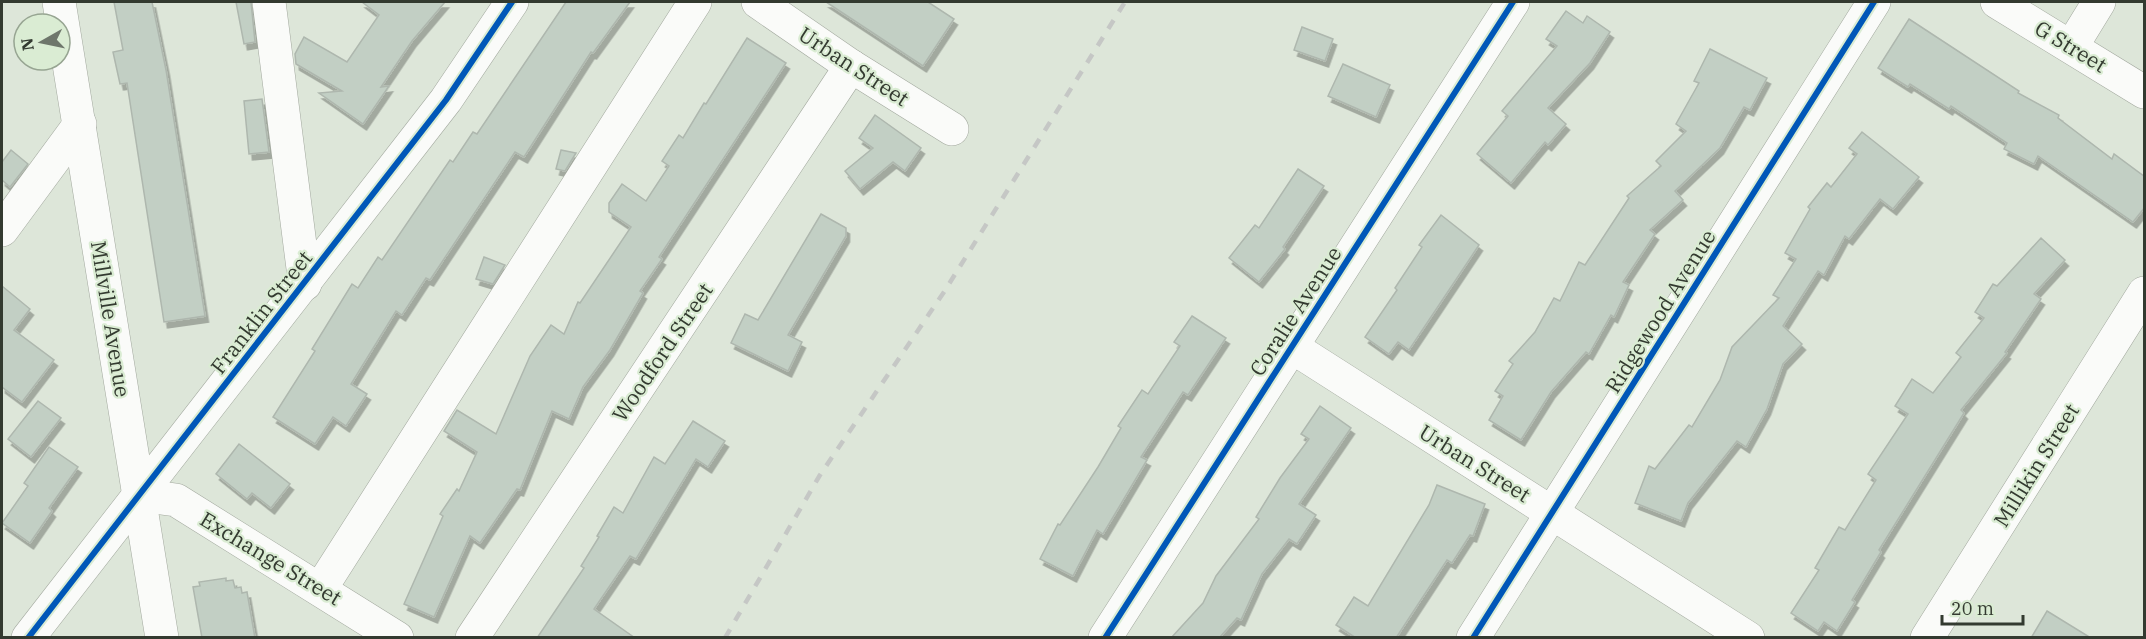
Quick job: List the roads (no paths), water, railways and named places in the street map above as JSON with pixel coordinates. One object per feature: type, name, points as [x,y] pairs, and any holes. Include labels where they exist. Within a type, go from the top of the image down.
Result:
[{"type":"street","name":"Millville Avenue","points":[[59,2],[162,638]]},
{"type":"street","points":[[269,2],[305,284]]},
{"type":"street","name":"Franklin Street","points":[[28,638],[446,100],[512,2]]},
{"type":"street","points":[[321,588],[695,2]]},
{"type":"street","name":"Urban Street","points":[[758,2],[851,66],[952,129]]},
{"type":"street","name":"Coralie Avenue","points":[[1105,638],[1513,2]]},
{"type":"street","name":"Ridgewood Avenue","points":[[1473,638],[1874,2]]},
{"type":"street","name":"G Street","points":[[1997,2],[2145,92]]},
{"type":"street","points":[[2072,46],[2099,2]]},
{"type":"street","name":"Woodford Street","points":[[472,638],[851,66]]},
{"type":"street","points":[[2,230],[80,124]]},
{"type":"street","name":"Millikin Street","points":[[1927,638],[2145,293]]},
{"type":"street","name":"Urban Street","points":[[1292,347],[1748,638]]},
{"type":"street","name":"Exchange Street","points":[[138,495],[176,500],[321,588],[369,627],[397,638]]},
{"type":"railway","points":[[725,638],[820,475],[944,292],[1125,2]]}]
